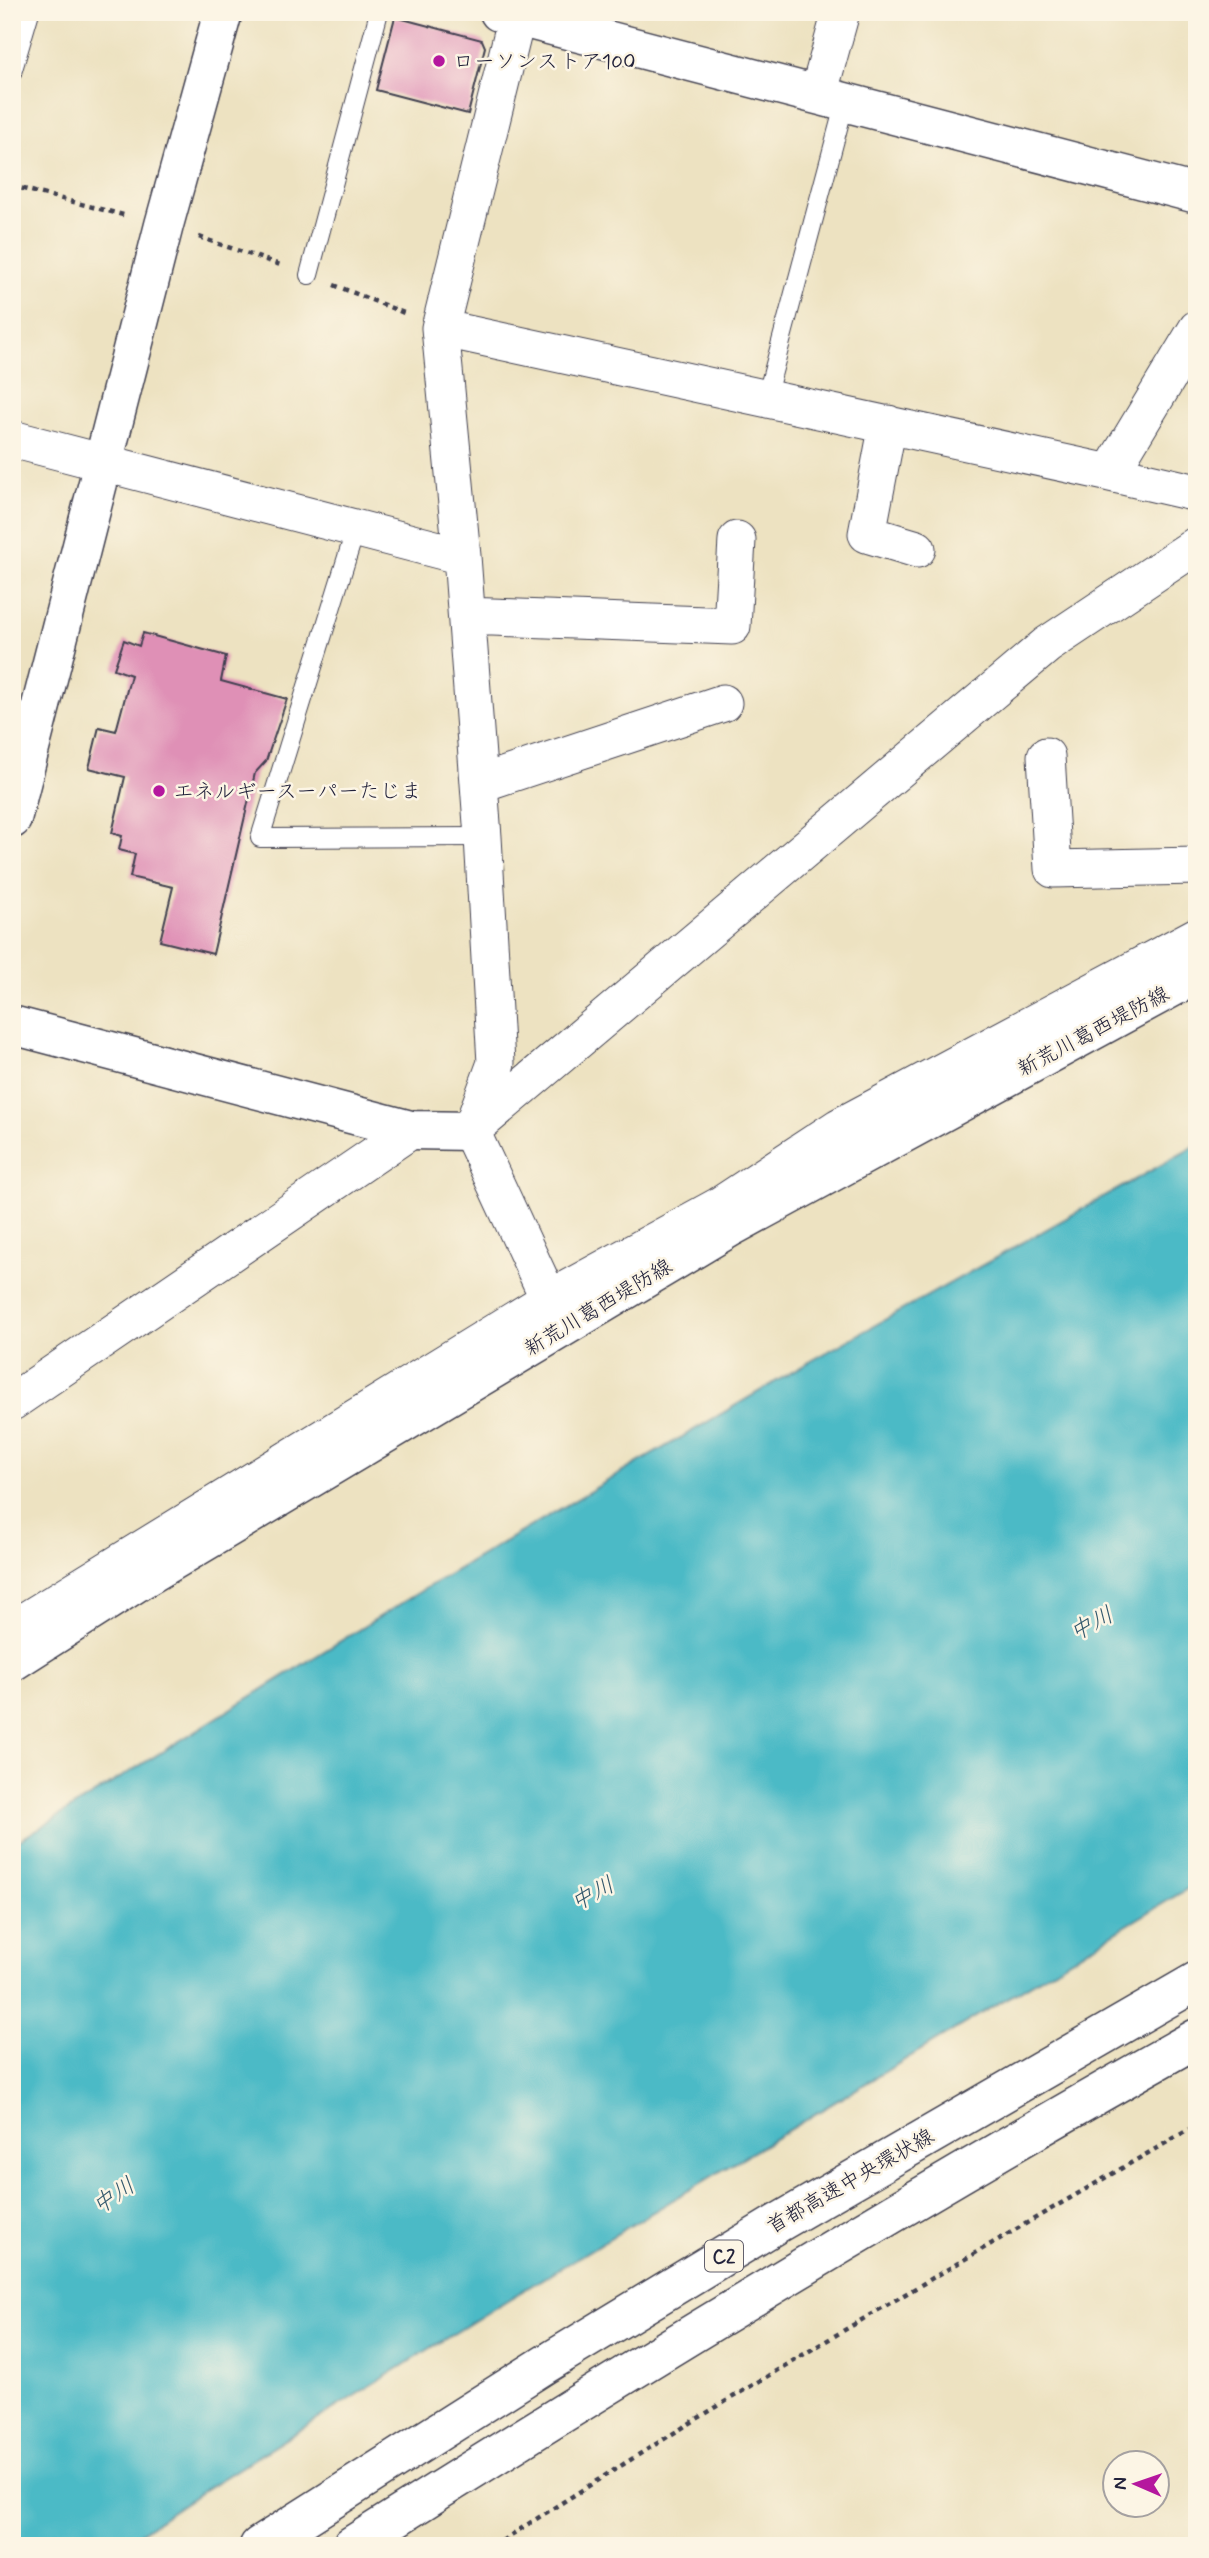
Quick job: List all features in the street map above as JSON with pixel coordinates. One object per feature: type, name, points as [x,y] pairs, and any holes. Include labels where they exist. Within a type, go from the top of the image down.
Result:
[{"type":"main road","points":[[12,819],[164,225],[223,12]]},
{"type":"main road","points":[[511,14],[1197,194]]},
{"type":"main road","name":"新荒川葛西堤防線","points":[[12,1662],[725,1217],[1197,974]]},
{"type":"main road","points":[[12,1025],[411,1130],[471,1131]]},
{"type":"main road","name":"首都高速中央環状線","points":[[259,2546],[533,2372],[778,2223],[1197,1981]]},
{"type":"main road","name":"C2","points":[[351,2546],[568,2409],[803,2267],[1039,2126],[1197,2038]]},
{"type":"street","points":[[832,99],[841,12]]},
{"type":"street","points":[[511,14],[440,328],[463,555],[480,783],[496,1063],[471,1131],[549,1299]]},
{"type":"street","points":[[440,328],[1197,493]]},
{"type":"street","points":[[1110,473],[1197,329]]},
{"type":"street","points":[[888,425],[867,534],[917,549]]},
{"type":"street","points":[[12,439],[463,555]]},
{"type":"street","points":[[467,616],[732,626],[737,540]]},
{"type":"street","points":[[471,1131],[1047,645],[1197,544]]},
{"type":"street","points":[[480,783],[723,703]]},
{"type":"street","points":[[1046,756],[1054,869],[1197,866]]},
{"type":"street","points":[[12,1629],[549,1299],[725,1217],[839,1127],[1197,936]]},
{"type":"street","points":[[12,1402],[411,1130]]},
{"type":"lane","points":[[12,73],[30,12]]},
{"type":"lane","points":[[309,275],[379,12]]},
{"type":"lane","points":[[766,398],[832,99]]},
{"type":"lane","points":[[356,528],[260,838],[483,837]]},
{"type":"path","points":[[12,186],[164,225],[309,275],[440,328]]},
{"type":"path","points":[[494,2546],[591,2483],[919,2284],[1197,2125]]},
{"type":"water","name":"中川","points":[[1197,1145],[1197,1883],[509,2299],[201,2492],[120,2546],[12,2546],[12,1845],[421,1591],[804,1365]]},
{"type":"building","points":[[395,17],[482,40],[485,47],[468,114],[376,90]]},
{"type":"building","points":[[143,633],[226,656],[221,681],[287,699],[266,761],[255,773],[213,954],[160,941],[173,887],[130,877],[135,854],[119,850],[122,836],[112,833],[125,777],[89,768],[99,727],[116,731],[131,675],[114,669],[124,640],[139,646]]},
{"type":"place","name":"ローソンストア100","points":[[439,61]]},
{"type":"place","name":"エネルギースーパーたじま","points":[[159,791]]}]
